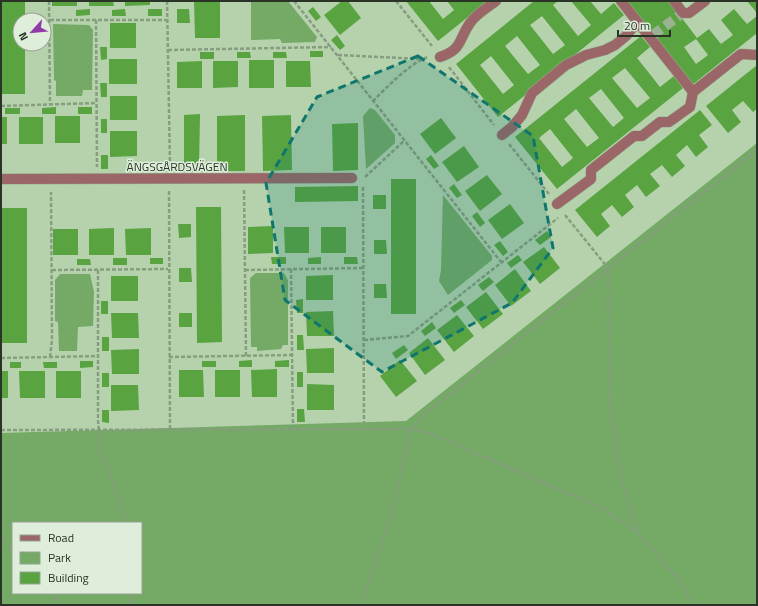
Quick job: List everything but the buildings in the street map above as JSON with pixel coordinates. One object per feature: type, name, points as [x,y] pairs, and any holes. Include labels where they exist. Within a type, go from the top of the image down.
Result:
[{"type":"street","points":[[440,57],[452,52],[463,38],[470,24],[496,1]]},
{"type":"street","points":[[674,1],[681,14],[689,13],[705,1]]},
{"type":"street","points":[[624,3],[638,22],[652,36],[693,92]]},
{"type":"street","points":[[502,135],[512,127],[522,115],[532,93],[566,65],[586,55],[605,50],[615,45],[626,36],[638,22]]},
{"type":"street","points":[[557,204],[591,180],[591,170],[634,136],[642,136],[660,122],[669,122],[690,107],[693,92],[741,54],[757,55]]},
{"type":"street","name":"ÄNGSGÅRDSVÄGEN","points":[[1,179],[352,178]]},
{"type":"path","points":[[50,1],[50,12]]},
{"type":"path","points":[[167,1],[171,179],[168,194],[170,429]]},
{"type":"path","points":[[294,1],[501,262]]},
{"type":"path","points":[[52,20],[167,20]]},
{"type":"path","points":[[96,20],[97,179]]},
{"type":"path","points":[[168,50],[331,47]]},
{"type":"path","points":[[50,52],[50,104]]},
{"type":"path","points":[[337,55],[421,60]]},
{"type":"path","points":[[373,101],[421,60],[431,56],[440,57]]},
{"type":"path","points":[[1,106],[97,103]]},
{"type":"path","points":[[364,428],[363,179],[405,140]]},
{"type":"path","points":[[361,605],[390,520],[411,428],[421,417],[757,150]]},
{"type":"path","points":[[50,357],[52,340],[51,179]]},
{"type":"path","points":[[244,179],[246,356]]},
{"type":"path","points":[[364,340],[408,336],[564,214]]},
{"type":"path","points":[[245,270],[363,268]]},
{"type":"path","points":[[608,268],[609,398],[620,472],[637,532]]},
{"type":"path","points":[[52,270],[168,269]]},
{"type":"path","points":[[292,269],[293,429]]},
{"type":"path","points":[[98,270],[100,455],[117,491],[123,510],[124,522]]},
{"type":"path","points":[[169,357],[292,355]]},
{"type":"path","points":[[1,358],[98,356]]},
{"type":"path","points":[[1,430],[411,428],[434,434],[604,508],[637,532],[672,571],[694,605]]},
{"type":"path","points":[[1,538],[12,549]]},
{"type":"path","points":[[52,594],[61,605]]},
{"type":"path","points":[[129,594],[132,605]]},
{"type":"highlighted area","points":[[418,56],[533,136],[553,248],[512,303],[382,372],[285,300],[266,183],[317,97]]},
{"type":"green space","points":[[251,1],[288,1],[317,37],[315,42],[282,43],[280,39],[251,40]]},
{"type":"green space","points":[[53,24],[89,25],[93,30],[92,90],[83,90],[82,96],[56,96],[56,81],[54,80]]},
{"type":"green space","points":[[370,108],[375,110],[395,135],[395,143],[366,169],[363,116]]},
{"type":"green space","points":[[757,143],[757,605],[1,605],[1,433],[406,421]]},
{"type":"green space","points":[[443,195],[492,256],[492,260],[448,295],[439,281],[441,270]]},
{"type":"green space","points":[[256,273],[284,273],[288,280],[288,345],[283,345],[281,349],[257,351],[257,347],[251,347],[250,278]]},
{"type":"green space","points":[[60,274],[90,274],[94,292],[93,326],[78,327],[77,351],[59,351],[58,322],[55,321],[55,280]]},
{"type":"tunnel","points":[[653,35],[680,15]]}]
